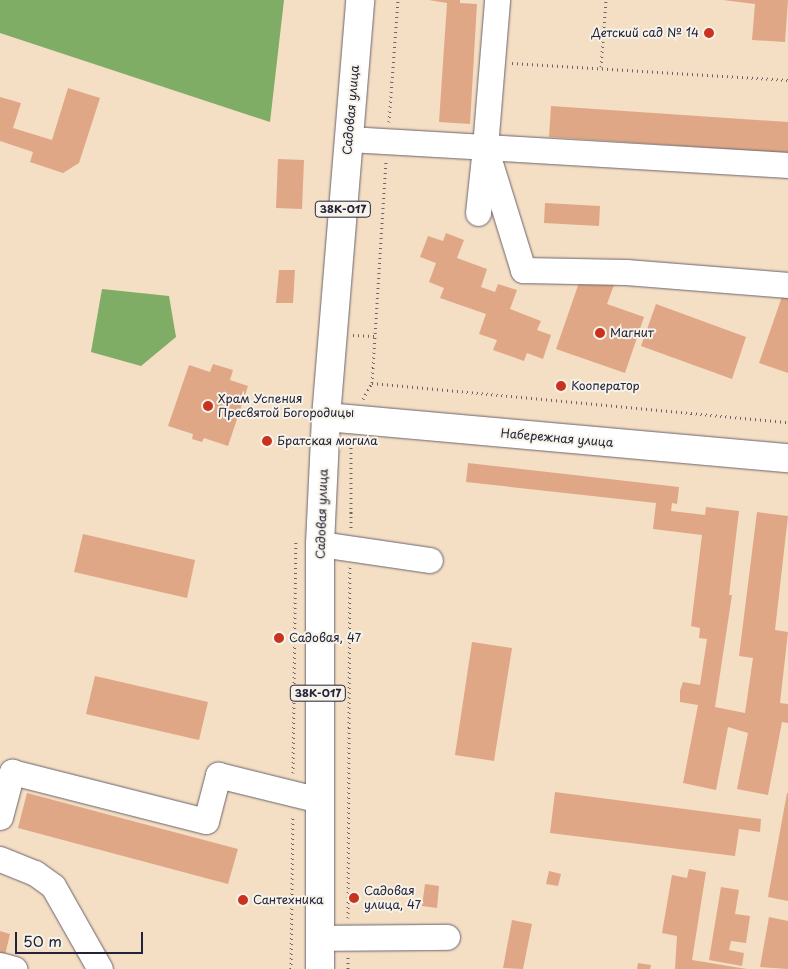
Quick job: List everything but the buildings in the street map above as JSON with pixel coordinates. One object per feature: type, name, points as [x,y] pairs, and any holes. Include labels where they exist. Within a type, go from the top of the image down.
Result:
[{"type":"main road","name":"Садовая улица","points":[[320,969],[320,544],[339,418],[348,139],[360,0]]},
{"type":"main road","name":"Набережная улица","points":[[339,418],[788,458]]},
{"type":"lane","points":[[478,213],[497,0]]},
{"type":"lane","points":[[348,139],[788,165]]},
{"type":"lane","points":[[485,147],[523,270],[626,272],[788,285]]},
{"type":"lane","points":[[320,544],[430,560]]},
{"type":"lane","points":[[0,818],[12,772],[206,821],[218,775],[319,800]]},
{"type":"lane","points":[[0,859],[35,873],[53,886],[100,969]]},
{"type":"lane","points":[[320,938],[448,937]]},
{"type":"lane","points":[[0,965],[14,969]]},
{"type":"path","points":[[348,969],[350,548],[339,418],[372,383],[398,0]]},
{"type":"path","points":[[601,67],[606,0]]},
{"type":"path","points":[[492,63],[601,67],[788,80]]},
{"type":"path","points":[[372,383],[788,422]]},
{"type":"green space","points":[[0,0],[284,0],[270,122],[0,33]]},
{"type":"green space","points":[[102,289],[169,296],[176,337],[141,366],[91,352]]},
{"type":"place","name":"Детский сад № 14","points":[[709,33]]},
{"type":"place","name":"Магнит","points":[[600,333]]},
{"type":"place","name":"Кооператор","points":[[561,386]]},
{"type":"place","name":"Храм Успения Пресвятой Богородицы","points":[[208,406]]},
{"type":"place","name":"Братская могила","points":[[267,441]]},
{"type":"place","name":"Садовая, 47","points":[[279,638]]},
{"type":"place","name":"Садовая улица, 47","points":[[354,898]]},
{"type":"place","name":"Сантехника","points":[[243,900]]}]
